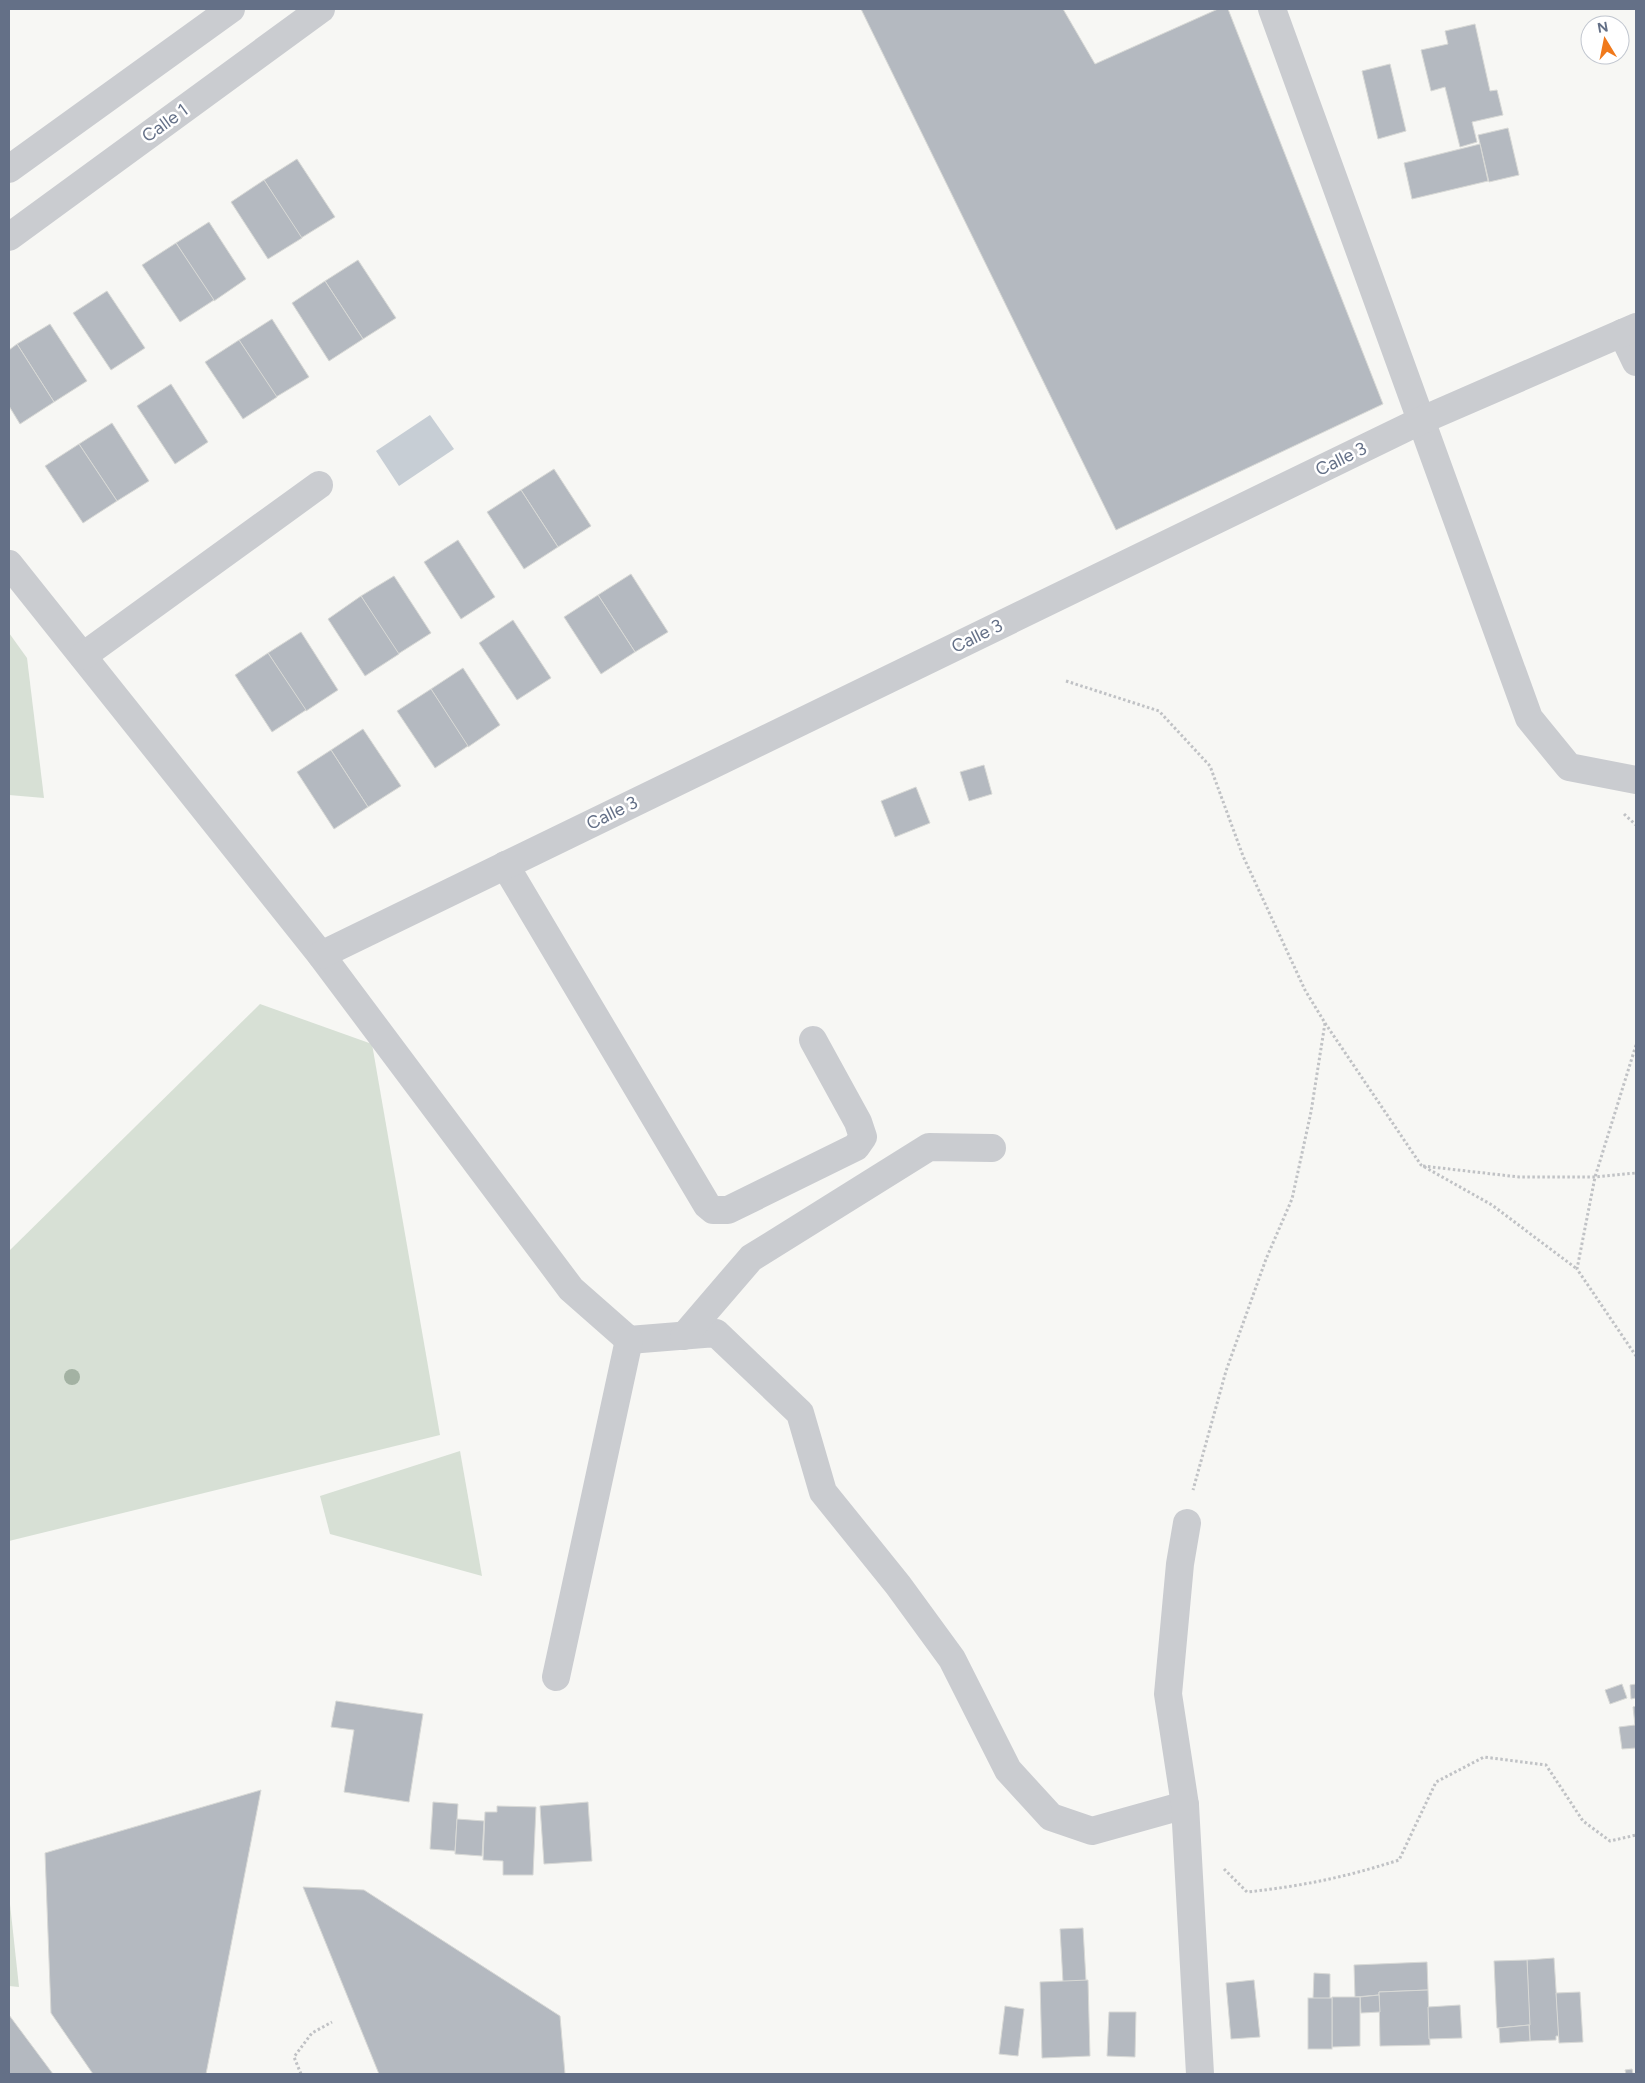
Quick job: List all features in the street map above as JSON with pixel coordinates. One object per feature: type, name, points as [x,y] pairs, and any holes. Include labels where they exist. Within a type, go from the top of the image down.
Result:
[{"type":"street","points":[[9,169],[231,9]]},
{"type":"street","name":"Calle 1","points":[[9,237],[321,9]]},
{"type":"street","points":[[1272,9],[1528,718],[1569,767],[1636,780]]},
{"type":"street","points":[[1629,330],[1636,362]]},
{"type":"street","name":"Calle 3","points":[[321,954],[1420,421],[1629,330]]},
{"type":"street","points":[[83,656],[319,485]]},
{"type":"street","points":[[9,564],[321,954],[571,1289],[629,1340],[716,1333],[800,1413],[823,1492],[898,1585],[952,1659],[1008,1770],[1051,1817],[1092,1831],[1185,1805]]},
{"type":"street","points":[[505,865],[707,1206],[714,1210],[728,1210],[856,1147],[863,1137],[858,1122],[813,1040]]},
{"type":"street","points":[[684,1336],[752,1258],[929,1146],[992,1148]]},
{"type":"street","points":[[556,1677],[629,1340]]},
{"type":"street","points":[[1187,1524],[1180,1564],[1168,1694],[1185,1805],[1200,2074]]},
{"type":"path","points":[[1066,681],[1159,711],[1210,766],[1243,856],[1305,990],[1325,1023],[1421,1165],[1492,1205],[1577,1269],[1636,1356]]},
{"type":"path","points":[[1187,1524],[1196,1474],[1226,1371],[1266,1259],[1292,1199],[1311,1112],[1325,1023]]},
{"type":"path","points":[[1577,1269],[1595,1177],[1636,1045]]},
{"type":"path","points":[[1421,1165],[1519,1177],[1595,1177],[1636,1173]]},
{"type":"path","points":[[1222,1866],[1247,1892],[1306,1886],[1355,1874],[1399,1860],[1436,1782],[1484,1757],[1546,1765],[1583,1821],[1610,1841],[1636,1835]]},
{"type":"path","points":[[301,2074],[294,2057],[312,2033],[332,2022]]},
{"type":"shaded area","points":[[430,415],[454,449],[399,486],[376,451]]},
{"type":"shaded area","points":[[9,633],[27,658],[44,798],[9,795]]},
{"type":"shaded area","points":[[260,1004],[372,1044],[440,1435],[9,1541],[9,1251]]},
{"type":"shaded area","points":[[460,1451],[482,1576],[330,1534],[320,1496]]},
{"type":"shaded area","points":[[9,1895],[19,1987],[9,1986]]},
{"type":"building","points":[[861,9],[1063,9],[1095,64],[1218,9],[1228,9],[1383,404],[1116,530]]},
{"type":"building","points":[[1475,24],[1490,91],[1497,90],[1503,115],[1472,122],[1477,142],[1460,147],[1445,87],[1431,91],[1421,50],[1448,44],[1445,31]]},
{"type":"building","points":[[1390,64],[1406,131],[1378,139],[1362,71]]},
{"type":"building","points":[[1508,128],[1519,175],[1489,182],[1478,135]]},
{"type":"building","points":[[1480,144],[1488,181],[1412,199],[1404,163]]},
{"type":"building","points":[[297,159],[335,217],[301,238],[264,180]]},
{"type":"building","points":[[264,180],[302,238],[268,259],[231,202]]},
{"type":"building","points":[[209,222],[246,279],[214,301],[176,243]]},
{"type":"building","points":[[176,243],[214,300],[180,322],[142,265]]},
{"type":"building","points":[[358,260],[396,318],[363,339],[325,281]]},
{"type":"building","points":[[325,281],[363,339],[329,361],[292,303]]},
{"type":"building","points":[[107,291],[145,348],[111,370],[73,313]]},
{"type":"building","points":[[272,319],[309,377],[276,397],[239,340]]},
{"type":"building","points":[[50,324],[87,381],[54,402],[17,344]]},
{"type":"building","points":[[239,340],[277,397],[243,419],[205,362]]},
{"type":"building","points":[[17,344],[54,402],[20,424],[9,406],[9,350]]},
{"type":"building","points":[[171,384],[208,442],[175,464],[137,406]]},
{"type":"building","points":[[112,423],[149,481],[117,501],[79,444]]},
{"type":"building","points":[[79,444],[117,501],[83,523],[45,466]]},
{"type":"building","points":[[554,469],[591,526],[558,547],[521,490]]},
{"type":"building","points":[[521,490],[558,547],[524,569],[487,512]]},
{"type":"building","points":[[458,540],[495,597],[461,619],[424,562]]},
{"type":"building","points":[[631,574],[668,632],[635,652],[598,595]]},
{"type":"building","points":[[394,576],[431,633],[398,654],[361,596]]},
{"type":"building","points":[[598,595],[635,652],[601,674],[564,617]]},
{"type":"building","points":[[361,596],[399,654],[365,676],[328,619]]},
{"type":"building","points":[[513,620],[551,678],[517,700],[479,643]]},
{"type":"building","points":[[301,632],[338,690],[306,711],[268,653]]},
{"type":"building","points":[[268,653],[306,710],[272,732],[235,675]]},
{"type":"building","points":[[463,668],[500,725],[468,747],[431,689]]},
{"type":"building","points":[[431,689],[468,746],[435,768],[397,711]]},
{"type":"building","points":[[363,729],[401,786],[368,807],[331,750]]},
{"type":"building","points":[[331,750],[368,807],[334,829],[297,772]]},
{"type":"building","points":[[984,765],[992,794],[969,801],[960,772]]},
{"type":"building","points":[[916,787],[930,823],[895,837],[881,801]]},
{"type":"building","points":[[1622,1684],[1627,1698],[1610,1704],[1605,1690]]},
{"type":"building","points":[[1636,1684],[1636,1698],[1631,1699],[1630,1685]]},
{"type":"building","points":[[336,1701],[423,1714],[409,1802],[344,1792],[354,1730],[331,1727]]},
{"type":"building","points":[[1636,1706],[1636,1748],[1622,1749],[1619,1727],[1635,1725],[1633,1707]]},
{"type":"building","points":[[261,1790],[206,2074],[93,2074],[51,2013],[45,1853]]},
{"type":"building","points":[[433,1802],[458,1804],[455,1851],[430,1849]]},
{"type":"building","points":[[588,1802],[592,1861],[544,1864],[540,1806]]},
{"type":"building","points":[[497,1806],[536,1807],[533,1875],[503,1875],[503,1861],[483,1860],[485,1812],[497,1812]]},
{"type":"building","points":[[457,1819],[484,1821],[482,1856],[455,1854]]},
{"type":"building","points":[[303,1887],[364,1890],[560,2016],[565,2074],[379,2074]]},
{"type":"building","points":[[1083,1928],[1086,1981],[1063,1982],[1060,1929]]},
{"type":"building","points":[[1554,1958],[1559,2036],[1556,2036],[1556,2040],[1530,2041],[1527,1960]]},
{"type":"building","points":[[1527,1960],[1530,2025],[1497,2028],[1494,1961]]},
{"type":"building","points":[[1427,1962],[1428,1990],[1379,1992],[1379,1995],[1355,1997],[1354,1965]]},
{"type":"building","points":[[1314,1973],[1330,1974],[1330,1999],[1313,1999]]},
{"type":"building","points":[[1088,1980],[1090,2056],[1042,2058],[1040,1982]]},
{"type":"building","points":[[1254,1980],[1260,2037],[1231,2039],[1226,1983]]},
{"type":"building","points":[[1428,1990],[1430,2045],[1380,2046],[1379,1992]]},
{"type":"building","points":[[1580,1992],[1583,2042],[1559,2043],[1556,1993]]},
{"type":"building","points":[[1379,1995],[1380,2012],[1361,2013],[1360,1997]]},
{"type":"building","points":[[1332,1997],[1360,1997],[1360,2046],[1332,2047]]},
{"type":"building","points":[[1308,1998],[1332,1998],[1332,2049],[1308,2049]]},
{"type":"building","points":[[1460,2005],[1462,2038],[1429,2039],[1428,2007]]},
{"type":"building","points":[[1005,2006],[1024,2009],[1018,2056],[999,2054]]},
{"type":"building","points":[[1109,2012],[1136,2012],[1135,2057],[1107,2056]]},
{"type":"building","points":[[9,2015],[53,2074],[9,2074]]},
{"type":"building","points":[[1529,2025],[1530,2041],[1500,2043],[1499,2028]]},
{"type":"building","points":[[1632,2069],[1633,2074],[1626,2074],[1625,2070]]}]
